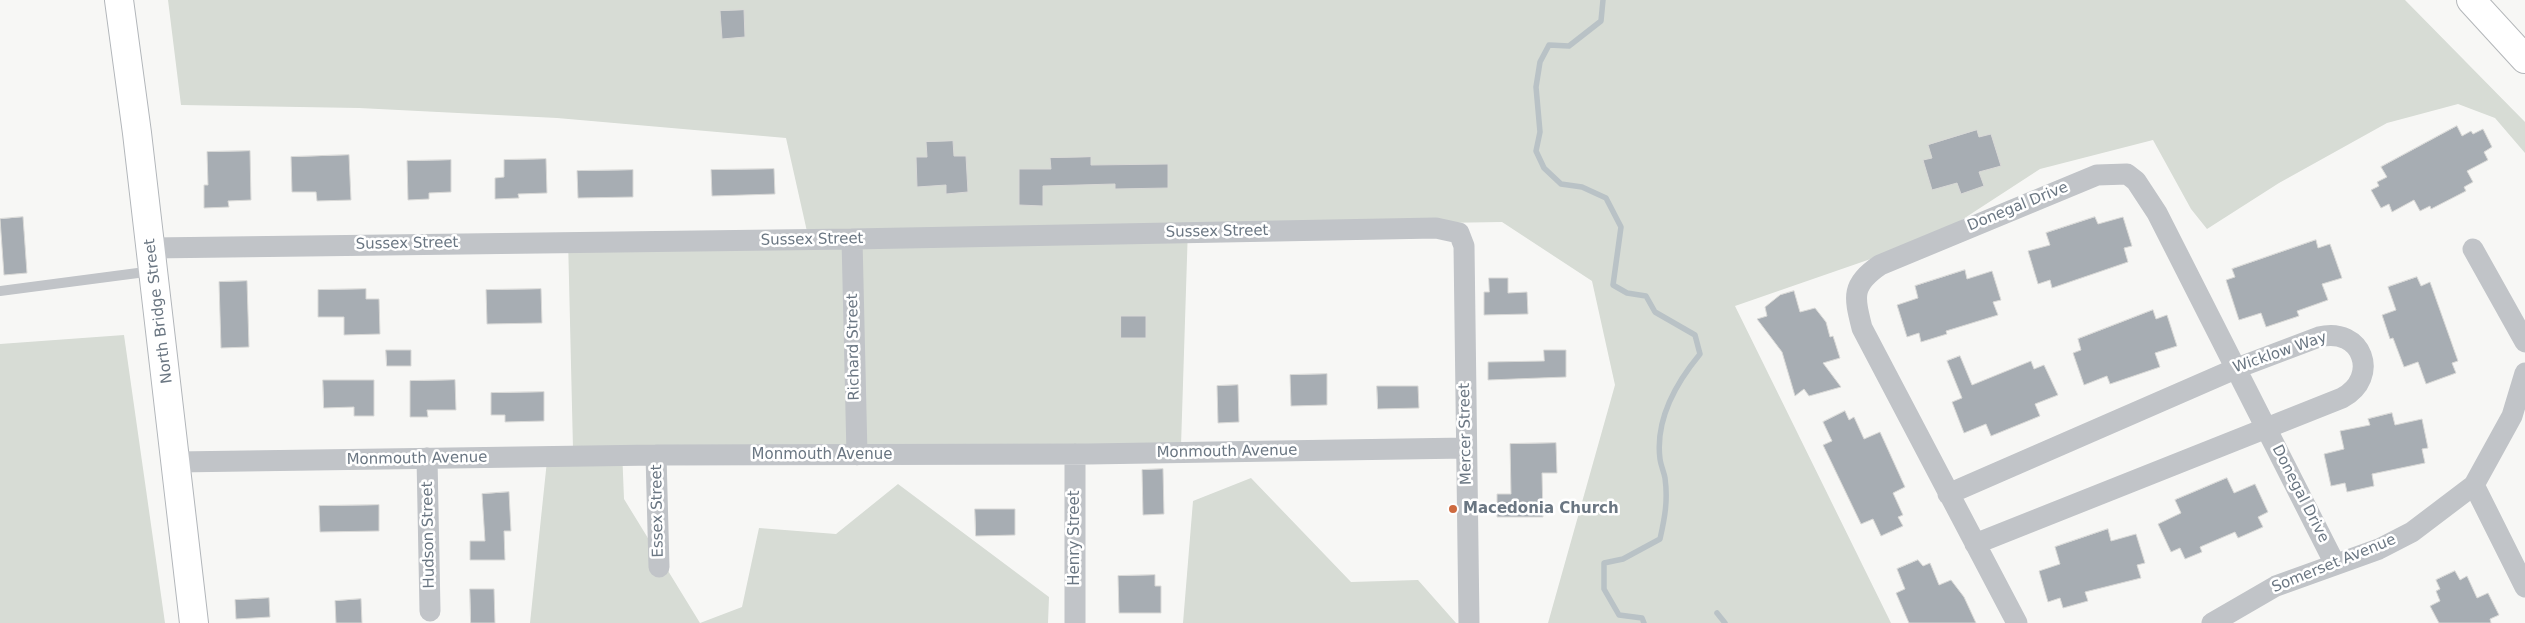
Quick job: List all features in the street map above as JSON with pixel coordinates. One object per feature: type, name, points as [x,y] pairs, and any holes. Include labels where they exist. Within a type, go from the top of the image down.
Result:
[{"type":"main road","name":"North Bridge Street","points":[[119,0],[177,462],[194,623]]},
{"type":"main road","points":[[2471,0],[2525,60]]},
{"type":"street","name":"Donegal Drive","points":[[2017,623],[1862,328],[1856,303],[1856,288],[1866,275],[1880,264],[2096,175],[2126,174],[2136,180],[2157,213],[2335,564]]},
{"type":"street","name":"Sussex Street","points":[[152,259],[852,240],[1436,228],[1459,233],[1464,246]]},
{"type":"street","name":"Richard Street","points":[[852,240],[857,455]]},
{"type":"street","name":"Mercer Street","points":[[1464,246],[1469,623]]},
{"type":"street","points":[[2473,249],[2525,342]]},
{"type":"street","name":"Wicklow Way","points":[[1948,494],[2237,368],[2328,335],[2345,338],[2359,350],[2364,368],[2362,378],[2351,393],[1974,544]]},
{"type":"street","name":"Somerset Avenue","points":[[2212,623],[2276,586],[2379,549],[2412,532],[2474,485],[2512,416],[2525,373]]},
{"type":"street","name":"Monmouth Avenue","points":[[177,462],[656,455],[1075,454],[1466,448]]},
{"type":"street","name":"Henry Street","points":[[1075,454],[1075,623]]},
{"type":"street","name":"Essex Street","points":[[656,455],[659,567]]},
{"type":"street","name":"Hudson Street","points":[[427,458],[430,611]]},
{"type":"street","points":[[2474,485],[2525,587]]},
{"type":"lane","points":[[0,291],[152,259]]},
{"type":"shaded area","points":[[168,0],[2405,0],[2525,122],[2525,153],[2495,118],[2458,104],[2387,123],[2279,183],[2207,229],[2191,209],[2153,140],[2040,169],[1937,236],[1735,306],[1891,623],[1548,623],[1615,385],[1592,281],[1502,222],[1188,227],[1181,446],[622,449],[624,499],[700,623],[530,623],[548,451],[573,449],[568,238],[808,236],[786,138],[557,118],[359,108],[181,105]]},
{"type":"shaded area","points":[[124,335],[165,623],[0,623],[0,344]]},
{"type":"shaded area","points":[[1251,478],[1351,582],[1418,580],[1456,623],[1183,623],[1193,501]]},
{"type":"shaded area","points":[[898,484],[1049,597],[1048,623],[700,623],[742,607],[759,528],[836,534]]},
{"type":"building","points":[[744,10],[745,37],[722,39],[720,11]]},
{"type":"building","points":[[2457,126],[2462,136],[2471,131],[2473,134],[2483,129],[2492,147],[2484,152],[2488,160],[2467,171],[2473,182],[2464,187],[2466,191],[2431,209],[2430,206],[2420,211],[2414,200],[2392,212],[2389,204],[2381,208],[2371,190],[2379,186],[2377,182],[2387,177],[2381,167]]},
{"type":"building","points":[[1977,130],[1979,137],[1991,134],[2001,166],[1979,172],[1984,186],[1961,194],[1957,183],[1932,190],[1923,160],[1932,158],[1928,145]]},
{"type":"building","points":[[953,141],[954,156],[966,156],[968,192],[946,194],[946,185],[917,187],[916,157],[927,157],[926,142]]},
{"type":"building","points":[[250,151],[251,200],[228,201],[229,207],[204,208],[204,185],[208,185],[207,152]]},
{"type":"building","points":[[349,155],[351,200],[317,201],[316,192],[292,192],[291,157]]},
{"type":"building","points":[[1091,157],[1091,165],[1168,164],[1168,188],[1115,189],[1115,184],[1043,186],[1043,206],[1019,205],[1019,169],[1051,169],[1050,158]]},
{"type":"building","points":[[546,159],[547,193],[518,194],[519,198],[495,199],[495,178],[504,177],[504,160]]},
{"type":"building","points":[[451,160],[451,192],[429,193],[429,199],[408,200],[407,161]]},
{"type":"building","points":[[774,169],[775,194],[712,196],[711,170]]},
{"type":"building","points":[[633,170],[633,197],[578,198],[577,171]]},
{"type":"building","points":[[23,217],[27,273],[4,275],[0,219]]},
{"type":"building","points":[[2095,217],[2098,224],[2123,217],[2132,246],[2124,248],[2128,262],[2052,288],[2050,280],[2038,284],[2028,251],[2050,245],[2046,233]]},
{"type":"building","points":[[2316,240],[2318,248],[2330,244],[2342,278],[2322,284],[2328,300],[2297,311],[2299,316],[2266,327],[2261,313],[2239,320],[2226,280],[2235,277],[2232,269]]},
{"type":"building","points":[[1965,270],[1967,279],[1992,271],[2001,300],[1993,302],[1998,315],[1946,331],[1947,334],[1921,342],[1919,333],[1907,337],[1897,305],[1918,298],[1915,286]]},
{"type":"building","points":[[2417,277],[2421,286],[2430,282],[2458,361],[2452,363],[2456,373],[2426,384],[2418,362],[2404,367],[2393,338],[2390,339],[2382,315],[2396,310],[2388,287]]},
{"type":"building","points":[[1489,278],[1508,278],[1508,293],[1527,292],[1528,314],[1484,315],[1484,292],[1489,292]]},
{"type":"building","points":[[247,281],[249,347],[221,348],[219,282]]},
{"type":"building","points":[[366,289],[366,299],[379,299],[380,334],[344,335],[344,317],[318,317],[318,290]]},
{"type":"building","points":[[541,289],[542,323],[487,324],[486,290]]},
{"type":"building","points":[[1794,291],[1800,312],[1815,308],[1826,322],[1830,337],[1833,336],[1840,358],[1823,363],[1841,387],[1809,396],[1804,389],[1795,396],[1782,352],[1757,319],[1767,316],[1765,307],[1780,295]]},
{"type":"building","points":[[2153,310],[2156,319],[2167,315],[2177,346],[2155,353],[2160,367],[2110,384],[2107,376],[2084,385],[2073,353],[2081,350],[2078,339]]},
{"type":"building","points":[[1121,316],[1146,316],[1146,338],[1121,338]]},
{"type":"building","points":[[386,350],[411,350],[411,366],[387,366]]},
{"type":"building","points":[[1544,350],[1566,350],[1566,377],[1488,380],[1488,362],[1544,361]]},
{"type":"building","points":[[1960,356],[1972,385],[2031,361],[2034,369],[2044,365],[2058,395],[2035,404],[2040,416],[1991,436],[1986,424],[1964,433],[1952,402],[1962,398],[1947,361]]},
{"type":"building","points":[[1327,374],[1327,405],[1291,406],[1290,375]]},
{"type":"building","points":[[323,380],[374,380],[374,416],[354,416],[354,407],[324,408]]},
{"type":"building","points":[[455,380],[456,410],[427,410],[428,417],[410,417],[410,381]]},
{"type":"building","points":[[1238,385],[1239,422],[1218,423],[1217,386]]},
{"type":"building","points":[[1377,386],[1418,386],[1419,408],[1378,409]]},
{"type":"building","points":[[544,392],[544,421],[505,422],[505,415],[491,415],[491,393]]},
{"type":"building","points":[[1845,411],[1849,420],[1854,417],[1864,439],[1880,432],[1905,487],[1893,493],[1903,515],[1898,517],[1903,526],[1881,536],[1873,519],[1861,524],[1823,445],[1832,441],[1823,422]]},
{"type":"building","points":[[2392,413],[2395,425],[2422,419],[2428,448],[2422,449],[2425,463],[2372,474],[2374,486],[2347,492],[2345,483],[2331,486],[2324,454],[2344,449],[2340,431],[2370,425],[2368,419]]},
{"type":"building","points":[[1556,443],[1557,473],[1542,473],[1543,517],[1497,517],[1497,494],[1511,494],[1510,444]]},
{"type":"building","points":[[1163,469],[1164,514],[1143,515],[1142,470]]},
{"type":"building","points":[[2227,478],[2234,493],[2255,484],[2268,512],[2258,517],[2263,527],[2238,538],[2235,532],[2200,547],[2202,552],[2185,559],[2180,548],[2171,552],[2158,524],[2181,513],[2175,500]]},
{"type":"building","points":[[509,492],[511,531],[504,531],[505,560],[470,560],[470,541],[485,541],[482,494]]},
{"type":"building","points":[[379,505],[379,531],[320,532],[319,506]]},
{"type":"building","points":[[975,509],[1015,509],[1015,535],[976,536]]},
{"type":"building","points":[[2108,529],[2111,541],[2136,534],[2145,563],[2137,565],[2141,578],[2085,592],[2088,601],[2063,608],[2060,598],[2048,602],[2039,571],[2060,564],[2055,547]]},
{"type":"building","points":[[1918,560],[1923,566],[1930,563],[1939,585],[1951,580],[1964,597],[1976,623],[1909,623],[1896,593],[1905,589],[1897,569]]},
{"type":"building","points":[[2455,571],[2460,580],[2467,576],[2477,598],[2488,593],[2499,615],[2490,619],[2491,623],[2439,623],[2430,606],[2440,601],[2436,591],[2440,589],[2436,580]]},
{"type":"building","points":[[1155,575],[1155,586],[1161,586],[1161,613],[1119,613],[1118,576]]},
{"type":"building","points":[[470,589],[494,589],[495,623],[471,623]]},
{"type":"building","points":[[269,598],[270,617],[236,619],[235,600]]},
{"type":"building","points":[[361,599],[362,623],[336,623],[335,601]]},
{"type":"waterway","points":[[1603,0],[1601,21],[1569,46],[1549,45],[1540,62],[1536,87],[1540,132],[1536,151],[1544,168],[1561,184],[1582,187],[1606,198],[1621,227],[1613,285],[1627,293],[1646,296],[1655,312],[1695,335],[1700,354],[1675,390],[1664,416],[1659,444],[1660,459],[1665,478],[1666,501],[1660,539],[1623,559],[1604,563],[1604,589],[1619,615],[1642,618],[1644,623]]},
{"type":"waterway","points":[[1717,613],[1725,623]]},
{"type":"place","name":"Macedonia Church","points":[[1453,509]]}]
